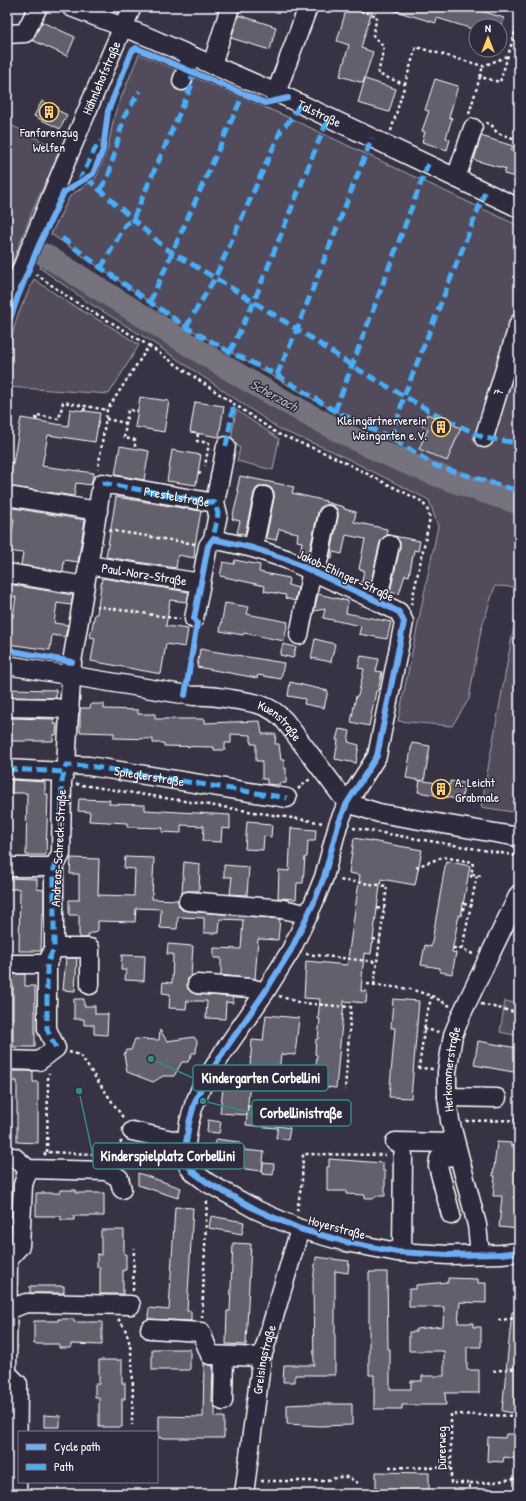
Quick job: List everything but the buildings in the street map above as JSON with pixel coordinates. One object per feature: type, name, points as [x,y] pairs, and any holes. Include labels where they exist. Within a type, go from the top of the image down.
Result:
[{"type":"street","points":[[7,34],[25,33],[38,7]]},
{"type":"street","name":"Talstraße","points":[[71,7],[123,27],[276,93],[519,208]]},
{"type":"street","name":"Hähnlehofstraße","points":[[7,305],[53,192],[132,7]]},
{"type":"street","points":[[212,65],[230,7]]},
{"type":"street","points":[[276,93],[308,7]]},
{"type":"street","points":[[182,82],[192,56]]},
{"type":"street","points":[[456,178],[474,122]]},
{"type":"street","name":"7","points":[[484,438],[519,323]]},
{"type":"street","points":[[207,502],[226,446]]},
{"type":"street","name":"Prestelstraße","points":[[102,483],[207,502],[218,514],[211,542]]},
{"type":"street","name":"Paul-Norz-Straße","points":[[71,675],[102,483]]},
{"type":"street","points":[[7,496],[96,519]]},
{"type":"street","points":[[253,548],[264,496]]},
{"type":"street","points":[[300,635],[328,515]]},
{"type":"street","points":[[194,619],[211,542]]},
{"type":"street","name":"Jakob-Ehinger-Straße","points":[[211,542],[253,548],[314,571],[399,612],[404,622]]},
{"type":"street","points":[[377,601],[390,545]]},
{"type":"street","name":"Paul-Norz-Straße","points":[[88,565],[201,583]]},
{"type":"street","points":[[7,574],[85,586]]},
{"type":"street","points":[[404,622],[377,756],[347,803],[379,813],[519,837]]},
{"type":"street","name":"Kuenstraße","points":[[7,665],[194,696],[207,695],[258,703],[278,713],[347,803]]},
{"type":"street","points":[[64,773],[70,710],[71,675]]},
{"type":"street","points":[[7,707],[54,708],[70,710]]},
{"type":"street","name":"Spieglerstraße","points":[[7,769],[64,773],[90,766],[287,798]]},
{"type":"street","name":"Andreas-Schreck-Straße","points":[[56,1048],[46,1029],[51,956],[54,867],[61,854],[64,773]]},
{"type":"street","name":"Hoyerstraße","points":[[347,803],[338,826],[324,877],[291,950],[201,1088],[189,1123],[186,1143],[186,1161],[192,1171],[208,1183],[257,1210],[296,1227],[346,1242],[402,1252],[448,1255],[519,1252]]},
{"type":"street","points":[[7,867],[54,867]]},
{"type":"street","name":"Herkommerstraße","points":[[480,1254],[477,1225],[450,1121],[447,1097],[447,1072],[453,1035],[464,1006],[519,894]]},
{"type":"street","points":[[188,901],[276,908],[308,915]]},
{"type":"street","points":[[7,964],[90,948],[90,985]]},
{"type":"street","points":[[197,984],[250,988],[265,992]]},
{"type":"street","points":[[7,1060],[39,1061],[56,1048]]},
{"type":"street","points":[[447,1097],[497,1098]]},
{"type":"street","points":[[132,1131],[186,1143]]},
{"type":"street","points":[[402,1252],[399,1148],[457,1148]]},
{"type":"street","points":[[451,1215],[438,1166],[439,1159],[457,1148]]},
{"type":"street","points":[[7,1157],[14,1157],[28,1169],[107,1171],[119,1178],[122,1189]]},
{"type":"street","points":[[19,1431],[18,1384],[7,1373],[8,1259],[20,1246],[23,1185],[28,1169]]},
{"type":"street","name":"Greisingstraße","points":[[245,1487],[262,1357],[296,1227]]},
{"type":"street","points":[[8,1310],[26,1303],[131,1305]]},
{"type":"street","points":[[150,1329],[201,1332],[210,1355],[262,1357]]},
{"type":"street","points":[[223,1402],[224,1356]]},
{"type":"street","points":[[14,1486],[18,1448]]},
{"type":"path","points":[[349,7],[377,16],[373,36],[384,47],[378,74],[404,84]]},
{"type":"path","points":[[364,11],[365,7]]},
{"type":"path","points":[[504,7],[519,12]]},
{"type":"path","points":[[508,56],[519,19]]},
{"type":"path","points":[[387,145],[416,47],[483,66],[503,58]]},
{"type":"path","points":[[480,77],[500,82],[507,58]]},
{"type":"path","points":[[483,66],[480,77],[474,122],[491,124],[497,133],[519,140]]},
{"type":"path","points":[[35,274],[72,300],[149,346],[278,434],[330,455],[421,501],[427,508],[430,518],[410,614],[404,622]]},
{"type":"path","points":[[102,483],[96,477],[107,410],[149,346]]},
{"type":"path","points":[[36,420],[37,415],[59,419],[63,402],[107,410]]},
{"type":"path","points":[[84,410],[85,406]]},
{"type":"path","points":[[135,449],[135,440],[124,438],[128,410],[138,411]]},
{"type":"path","points":[[106,420],[126,423]]},
{"type":"path","points":[[198,434],[197,441],[209,443],[204,474],[207,502]]},
{"type":"path","points":[[198,473],[204,474]]},
{"type":"path","points":[[96,519],[211,542]]},
{"type":"path","points":[[82,604],[194,619]]},
{"type":"path","points":[[287,798],[321,770]]},
{"type":"path","points":[[64,773],[338,826],[519,856]]},
{"type":"path","points":[[516,813],[519,795]]},
{"type":"path","points":[[416,867],[443,857],[473,862],[472,878]]},
{"type":"path","points":[[472,874],[481,876]]},
{"type":"path","points":[[462,949],[477,875]]},
{"type":"path","points":[[324,877],[387,886],[374,985]]},
{"type":"path","points":[[463,910],[464,904],[475,906]]},
{"type":"path","points":[[377,908],[384,909]]},
{"type":"path","points":[[373,939],[380,940]]},
{"type":"path","points":[[453,948],[462,949],[486,961]]},
{"type":"path","points":[[291,950],[302,953],[377,962]]},
{"type":"path","points":[[367,984],[410,989],[464,1006],[519,1013]]},
{"type":"path","points":[[265,992],[301,1003],[351,1007],[345,1090]]},
{"type":"path","points":[[432,996],[426,1016],[419,1068],[447,1072]]},
{"type":"path","points":[[56,1048],[80,1055],[132,1131],[109,1155],[101,1154]]},
{"type":"path","points":[[47,1152],[48,1079],[50,1072]]},
{"type":"path","points":[[450,1121],[519,1120]]},
{"type":"path","points":[[296,1227],[302,1181],[303,1154],[399,1148]]},
{"type":"path","points":[[28,1169],[47,1152],[93,1154]]},
{"type":"path","points":[[201,1332],[208,1183]]},
{"type":"path","points":[[131,1305],[133,1298],[134,1248]]},
{"type":"path","points":[[107,1305],[110,1312],[124,1325],[132,1359],[132,1425]]},
{"type":"path","points":[[498,1320],[519,1318]]},
{"type":"path","points":[[493,1371],[519,1368]]},
{"type":"path","points":[[389,1467],[451,1468]]},
{"type":"path","points":[[245,1487],[322,1481],[340,1477],[348,1477],[358,1483]]},
{"type":"path","points":[[469,1494],[470,1483]]},
{"type":"shaded area","points":[[139,54],[283,115],[519,226],[519,491],[436,466],[313,399],[186,327],[51,234],[70,196],[96,178],[107,151],[115,113]]},
{"type":"shaded area","points":[[7,123],[61,151],[36,202],[7,276]]},
{"type":"shaded area","points":[[46,248],[223,364],[439,478],[519,504],[519,565],[515,587],[495,586],[481,630],[469,699],[452,726],[398,721],[438,526],[429,500],[332,451],[281,430],[149,340],[86,301],[40,268]]},
{"type":"shaded area","points":[[34,279],[70,304],[113,328],[139,345],[109,394],[7,387],[7,355],[17,317]]},
{"type":"shaded area","points":[[236,410],[279,439],[273,470],[237,461],[240,448],[231,439]]},
{"type":"shaded area","points":[[519,598],[519,813],[481,807]]},
{"type":"shaded area","points":[[505,1001],[519,1004],[519,1036],[500,1032]]},
{"type":"waterway","name":"Scherzach","points":[[45,255],[201,352],[320,421],[361,442],[419,468],[519,503]]},
{"type":"marked path","points":[[101,268],[125,225],[133,219],[191,87],[192,76]]},
{"type":"marked path","points":[[100,189],[108,178],[124,117],[140,91]]},
{"type":"marked path","points":[[150,302],[242,97]]},
{"type":"marked path","points":[[186,327],[215,278],[281,130],[292,118],[300,104]]},
{"type":"marked path","points":[[230,352],[254,301],[329,118]]},
{"type":"marked path","points":[[277,375],[297,329],[372,138]]},
{"type":"marked path","points":[[79,182],[96,147],[104,139]]},
{"type":"marked path","points":[[335,411],[428,164]]},
{"type":"marked path","points":[[88,177],[91,182],[165,248],[230,287],[354,367],[428,410],[484,438],[519,443]]},
{"type":"marked path","points":[[392,438],[404,396],[485,192]]},
{"type":"marked path","points":[[62,238],[101,268],[186,327],[230,352],[277,375],[335,411],[392,438],[436,466],[519,491]]},
{"type":"marked path","points":[[226,446],[233,409],[231,402]]},
{"type":"marked path","points":[[102,483],[215,503],[218,514],[213,539]]},
{"type":"marked path","points":[[56,1048],[47,1029],[47,964],[54,948],[54,867],[61,854],[62,781],[66,765],[89,766],[287,798]]},
{"type":"marked path","points":[[7,769],[64,772]]},
{"type":"cycle path","points":[[7,328],[18,296],[39,245],[64,192],[93,174],[103,150],[108,111],[132,51],[136,48],[265,103],[288,98]]},
{"type":"cycle path","points":[[185,695],[197,623],[194,619],[208,546],[213,539],[253,548],[286,559],[399,612],[404,622],[377,756],[347,803],[338,825],[324,877],[291,950],[201,1088],[189,1123],[186,1143],[186,1161],[192,1171],[208,1183],[257,1210],[300,1229],[346,1242],[397,1252],[448,1255],[501,1254],[519,1252]]},
{"type":"cycle path","points":[[7,650],[72,662]]},
{"type":"place","name":"Fanfarenzug Welfen","points":[[49,112]]},
{"type":"place","name":"Kleingärtnerverein Weingarten e.V.","points":[[441,427]]},
{"type":"place","name":"A. Leicht Grabmale","points":[[441,789]]},
{"type":"place","name":"Kindergarten Corbellini","points":[[151,1059]]},
{"type":"place","name":"Kinderspielplatz Corbellini","points":[[79,1091]]},
{"type":"place","name":"Corbellinistraße","points":[[203,1101]]}]
